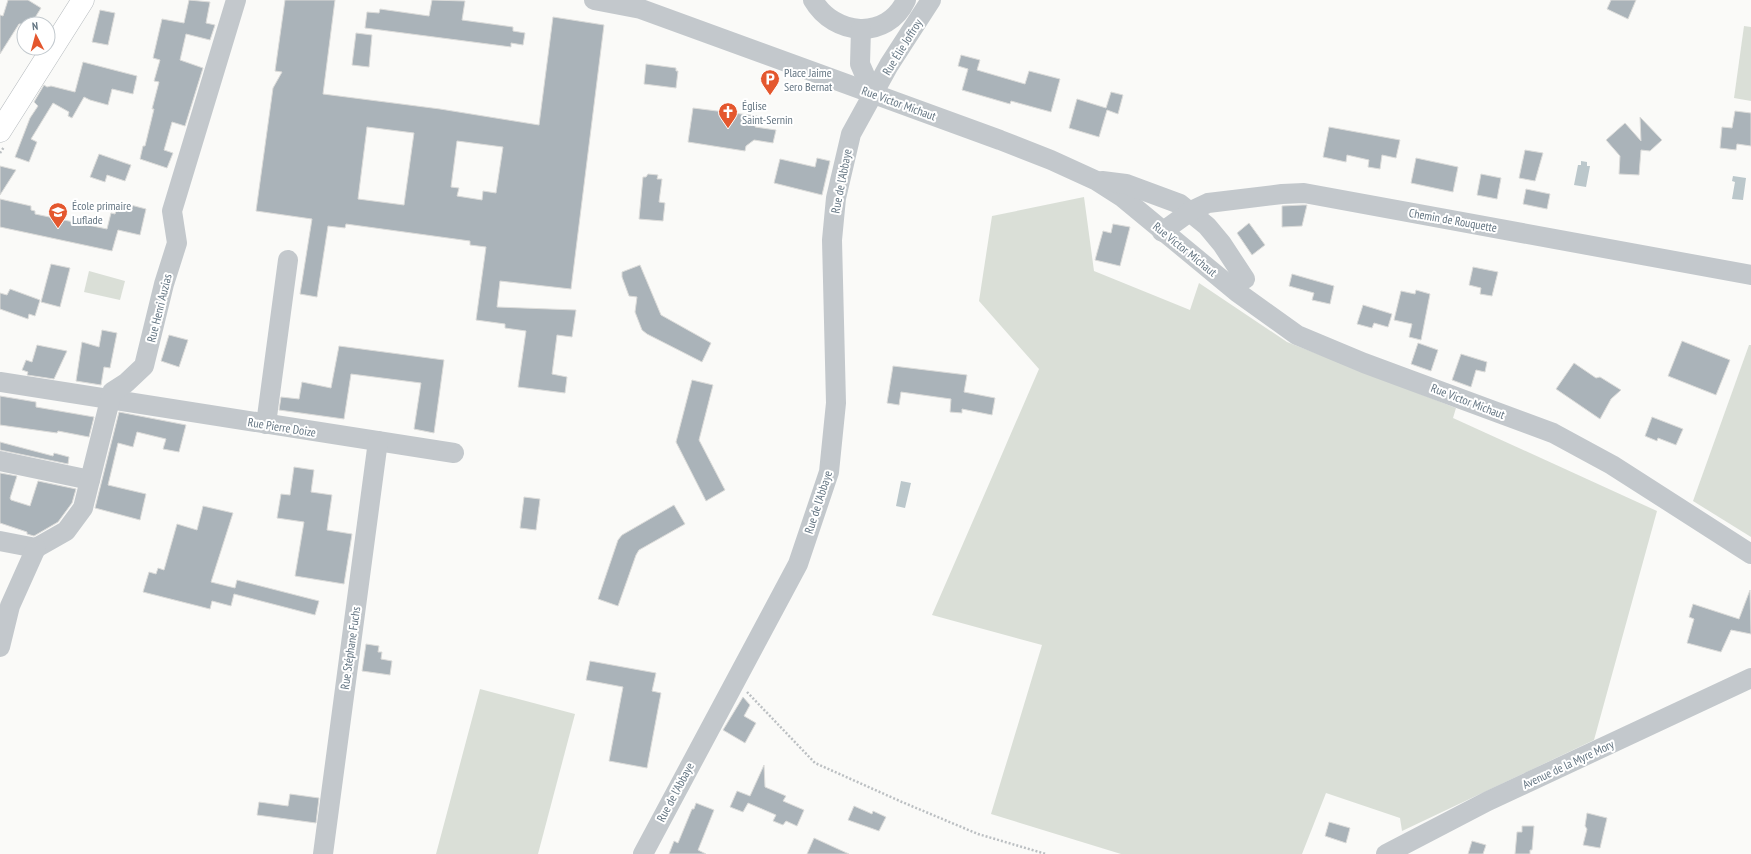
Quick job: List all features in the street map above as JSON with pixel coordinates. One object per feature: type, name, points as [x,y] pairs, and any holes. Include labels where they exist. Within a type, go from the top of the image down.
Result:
[{"type":"main road","points":[[0,131],[83,0]]},
{"type":"street","name":"Rue Henri Auzias","points":[[36,548],[66,531],[83,508],[112,392],[126,383],[144,366],[164,284],[176,244],[172,211],[236,0]]},
{"type":"street","name":"Rue Victor Michaut","points":[[594,0],[642,9],[1044,157],[1096,181],[1122,197],[1162,232],[1237,292],[1297,335],[1364,362],[1553,433],[1612,465],[1751,554]]},
{"type":"street","points":[[813,0],[820,11],[829,20],[846,28],[861,29],[878,26],[894,16],[906,0]]},
{"type":"street","name":"Rue Élie Joffroy","points":[[873,94],[931,0]]},
{"type":"street","points":[[861,29],[860,64],[873,94]]},
{"type":"street","name":"Rue de l'Abbaye","points":[[643,854],[798,564],[829,472],[836,403],[832,240],[836,198],[851,134],[873,94]]},
{"type":"street","points":[[1096,181],[1126,184],[1180,204],[1191,211],[1207,226],[1222,244],[1245,279]]},
{"type":"street","name":"Chemin de Rouquette","points":[[1162,232],[1191,211],[1208,203],[1304,193],[1751,275]]},
{"type":"street","points":[[266,424],[288,260]]},
{"type":"street","name":"Rue Pierre Doize","points":[[0,382],[110,401],[454,453]]},
{"type":"street","name":"Rue Stéphane Fuchs","points":[[323,854],[378,441]]},
{"type":"street","points":[[0,461],[90,480]]},
{"type":"street","points":[[0,541],[36,548],[10,606],[0,647]]},
{"type":"street","name":"Avenue de la Myre Mory","points":[[1387,854],[1488,801],[1751,678]]},
{"type":"path","points":[[735,681],[768,713],[815,763],[978,834],[1046,854]]},
{"type":"shaded area","points":[[1744,26],[1751,27],[1751,101],[1734,98]]},
{"type":"shaded area","points":[[1581,161],[1587,162],[1587,166],[1590,166],[1586,187],[1574,185],[1578,165],[1581,165]]},
{"type":"shaded area","points":[[1733,176],[1746,178],[1743,200],[1732,199],[1735,182],[1732,181]]},
{"type":"shaded area","points":[[1084,197],[1094,271],[1190,310],[1199,283],[1287,342],[1456,408],[1453,418],[1657,511],[1594,740],[1402,831],[1400,818],[1326,793],[1302,854],[1121,854],[991,814],[1042,645],[932,615],[1039,369],[979,301],[992,216]]},
{"type":"shaded area","points":[[89,271],[125,281],[120,300],[84,292]]},
{"type":"shaded area","points":[[1749,345],[1751,345],[1751,537],[1693,501]]},
{"type":"shaded area","points":[[901,481],[911,483],[905,508],[896,506]]},
{"type":"shaded area","points":[[480,689],[575,714],[538,854],[436,854]]},
{"type":"building","points":[[8,0],[28,0],[41,8],[36,16],[16,16],[16,29],[0,54],[0,15],[3,16]]},
{"type":"building","points":[[189,0],[210,2],[206,23],[215,25],[210,40],[186,34],[180,60],[203,68],[185,126],[172,122],[164,150],[173,153],[167,168],[140,159],[143,146],[145,146],[159,82],[154,81],[160,60],[153,58],[162,19],[184,23]]},
{"type":"building","points":[[285,0],[335,0],[323,94],[440,109],[539,125],[553,17],[604,25],[571,289],[500,281],[497,307],[576,310],[572,337],[557,335],[552,374],[567,377],[565,393],[518,387],[526,331],[505,328],[505,324],[476,320],[486,247],[470,245],[470,241],[346,224],[345,228],[328,226],[317,297],[300,294],[312,219],[256,211],[273,88],[282,72],[275,71]],"holes":[[[367,127],[414,133],[404,205],[358,199]],[[457,141],[503,147],[496,193],[483,191],[482,200],[457,196],[459,188],[451,187]]]},
{"type":"building","points":[[432,0],[465,1],[462,20],[513,27],[513,31],[525,33],[523,45],[511,43],[511,47],[365,28],[367,12],[379,13],[380,9],[429,16]]},
{"type":"building","points":[[1611,0],[1636,0],[1628,19],[1607,9]]},
{"type":"building","points":[[100,10],[115,13],[108,45],[92,42]]},
{"type":"building","points":[[356,33],[372,35],[369,67],[352,65]]},
{"type":"building","points":[[961,55],[980,60],[977,70],[1025,84],[1029,71],[1060,79],[1051,112],[1011,101],[1010,104],[962,90],[968,69],[958,66]]},
{"type":"building","points":[[83,62],[137,76],[133,94],[112,89],[108,105],[84,97],[72,118],[68,116],[69,112],[53,103],[31,139],[37,142],[29,162],[15,157],[30,118],[38,106],[34,102],[44,85],[47,87],[51,86],[75,92]]},
{"type":"building","points":[[646,64],[676,68],[676,71],[678,71],[676,88],[644,84]]},
{"type":"building","points":[[1111,92],[1123,95],[1118,114],[1107,110],[1099,137],[1069,128],[1077,99],[1106,108]]},
{"type":"building","name":"Église Saint-Sernin","points":[[693,108],[757,116],[755,127],[776,130],[773,143],[754,140],[746,146],[745,151],[688,142]]},
{"type":"building","points":[[1735,111],[1751,113],[1751,146],[1737,144],[1736,150],[1720,148],[1722,127],[1732,128]]},
{"type":"building","points":[[1640,117],[1662,140],[1650,151],[1641,150],[1639,175],[1619,174],[1620,156],[1606,140],[1625,123],[1641,141]]},
{"type":"building","points":[[1329,127],[1400,140],[1396,158],[1382,155],[1380,169],[1368,167],[1369,160],[1347,155],[1346,162],[1323,157]]},
{"type":"building","points":[[1525,150],[1543,153],[1535,181],[1519,178]]},
{"type":"building","points":[[99,154],[131,165],[125,181],[107,175],[105,182],[90,177]]},
{"type":"building","points":[[817,158],[830,161],[822,195],[774,183],[780,159],[815,167]]},
{"type":"building","points":[[1416,158],[1458,167],[1453,192],[1411,183]]},
{"type":"building","points":[[0,166],[16,170],[0,195]]},
{"type":"building","points":[[648,174],[658,175],[657,179],[662,179],[659,202],[665,203],[663,221],[639,219],[643,177],[646,177]]},
{"type":"building","points":[[1481,174],[1501,178],[1497,199],[1477,195]]},
{"type":"building","points":[[1526,189],[1550,194],[1547,209],[1523,204]]},
{"type":"building","name":"École primaire Luflade","points":[[0,199],[31,206],[31,210],[35,211],[35,214],[107,229],[111,213],[115,214],[117,207],[122,208],[123,203],[146,209],[140,235],[118,230],[112,251],[0,227]]},
{"type":"building","points":[[1307,205],[1302,226],[1282,227],[1282,206]]},
{"type":"building","points":[[1249,223],[1265,245],[1252,255],[1237,233]]},
{"type":"building","points":[[1113,224],[1130,227],[1120,266],[1095,260],[1103,231],[1111,233]]},
{"type":"building","points":[[51,264],[70,268],[60,307],[41,302]]},
{"type":"building","points":[[640,265],[661,315],[711,343],[702,362],[642,330],[635,312],[637,297],[629,296],[622,277],[622,272]]},
{"type":"building","points":[[1473,267],[1498,272],[1492,296],[1480,294],[1481,288],[1469,285]]},
{"type":"building","points":[[1292,274],[1334,286],[1330,304],[1312,300],[1314,293],[1289,286]]},
{"type":"building","points":[[10,289],[40,300],[35,316],[29,314],[28,319],[0,309],[0,293],[7,295]]},
{"type":"building","points":[[1416,290],[1430,294],[1421,340],[1409,337],[1412,324],[1394,320],[1401,291],[1415,294]]},
{"type":"building","points":[[1363,305],[1392,314],[1388,327],[1374,323],[1372,328],[1357,324]]},
{"type":"building","points":[[102,330],[117,333],[110,368],[104,367],[101,385],[76,381],[82,342],[99,347]]},
{"type":"building","points":[[169,335],[188,340],[179,367],[161,361]]},
{"type":"building","points":[[1682,341],[1730,360],[1716,395],[1668,376]]},
{"type":"building","points":[[1418,343],[1438,350],[1431,371],[1411,364]]},
{"type":"building","points":[[37,345],[67,351],[54,379],[27,375],[28,372],[22,370],[26,360],[32,362]]},
{"type":"building","points":[[339,346],[444,360],[434,433],[414,429],[421,383],[351,374],[344,419],[279,410],[281,397],[299,399],[302,382],[331,388]]},
{"type":"building","points":[[1461,354],[1487,362],[1485,372],[1476,370],[1471,387],[1452,380]]},
{"type":"building","points":[[1574,363],[1596,378],[1600,377],[1621,390],[1611,399],[1600,419],[1556,389]]},
{"type":"building","points":[[893,366],[967,375],[964,392],[995,398],[992,415],[962,409],[962,413],[950,412],[951,399],[901,392],[899,405],[887,403]]},
{"type":"building","points":[[692,380],[713,385],[699,440],[725,490],[706,501],[676,442]]},
{"type":"building","points":[[0,396],[36,402],[36,407],[94,417],[89,437],[58,431],[57,433],[0,425]]},
{"type":"building","points":[[119,412],[186,425],[179,452],[163,449],[166,439],[137,432],[133,447],[118,443],[108,485],[146,494],[140,520],[95,508]]},
{"type":"building","points":[[1652,417],[1683,429],[1676,445],[1658,438],[1657,441],[1645,436]]},
{"type":"building","points":[[0,442],[53,456],[54,453],[69,457],[68,464],[0,450]]},
{"type":"building","points":[[294,467],[314,470],[311,492],[332,495],[327,530],[352,534],[344,584],[295,576],[304,522],[277,518],[281,494],[290,495]]},
{"type":"building","points":[[0,473],[17,476],[10,498],[11,500],[30,506],[38,481],[76,489],[72,503],[58,522],[34,536],[27,534],[27,532],[0,523]]},
{"type":"building","points":[[524,497],[540,499],[536,530],[520,528]]},
{"type":"building","points":[[674,505],[685,524],[639,550],[618,606],[598,599],[618,540],[622,535]]},
{"type":"building","points":[[203,506],[233,513],[211,582],[235,588],[237,580],[319,601],[315,615],[234,594],[231,606],[212,601],[210,609],[143,592],[149,572],[156,574],[158,568],[164,570],[177,524],[197,530]]},
{"type":"building","points":[[1750,590],[1751,634],[1731,630],[1721,652],[1687,643],[1694,619],[1689,617],[1693,604],[1739,619]]},
{"type":"building","points":[[366,644],[379,646],[378,652],[382,652],[381,659],[392,661],[390,675],[362,671]]},
{"type":"building","points":[[590,661],[656,673],[652,691],[661,693],[647,768],[609,761],[623,687],[586,680]]},
{"type":"building","points":[[743,697],[750,705],[744,716],[756,723],[745,743],[723,730]]},
{"type":"building","points":[[764,765],[765,787],[786,796],[783,801],[804,810],[797,826],[786,821],[783,825],[773,821],[776,815],[748,803],[743,812],[730,807],[737,791],[750,796]]},
{"type":"building","points":[[290,794],[319,798],[316,823],[257,815],[259,802],[288,806]]},
{"type":"building","points":[[696,803],[714,810],[698,850],[706,854],[669,854],[674,841],[678,843]]},
{"type":"building","points":[[854,806],[872,814],[873,811],[886,817],[879,831],[848,820]]},
{"type":"building","points":[[1587,813],[1607,818],[1600,848],[1583,845],[1587,829],[1585,826]]},
{"type":"building","points":[[1329,822],[1350,828],[1346,843],[1325,836]]},
{"type":"building","points":[[1522,826],[1534,826],[1532,850],[1530,850],[1530,854],[1515,854],[1517,832],[1522,832]]},
{"type":"building","points":[[814,838],[849,854],[807,854]]},
{"type":"building","points":[[1472,841],[1486,845],[1483,854],[1468,854]]},
{"type":"place","name":"Place Jaime Sero Bernat","points":[[770,96]]},
{"type":"place","name":"Église Saint-Sernin","points":[[728,129]]},
{"type":"place","name":"École primaire Luflade","points":[[58,229]]}]
